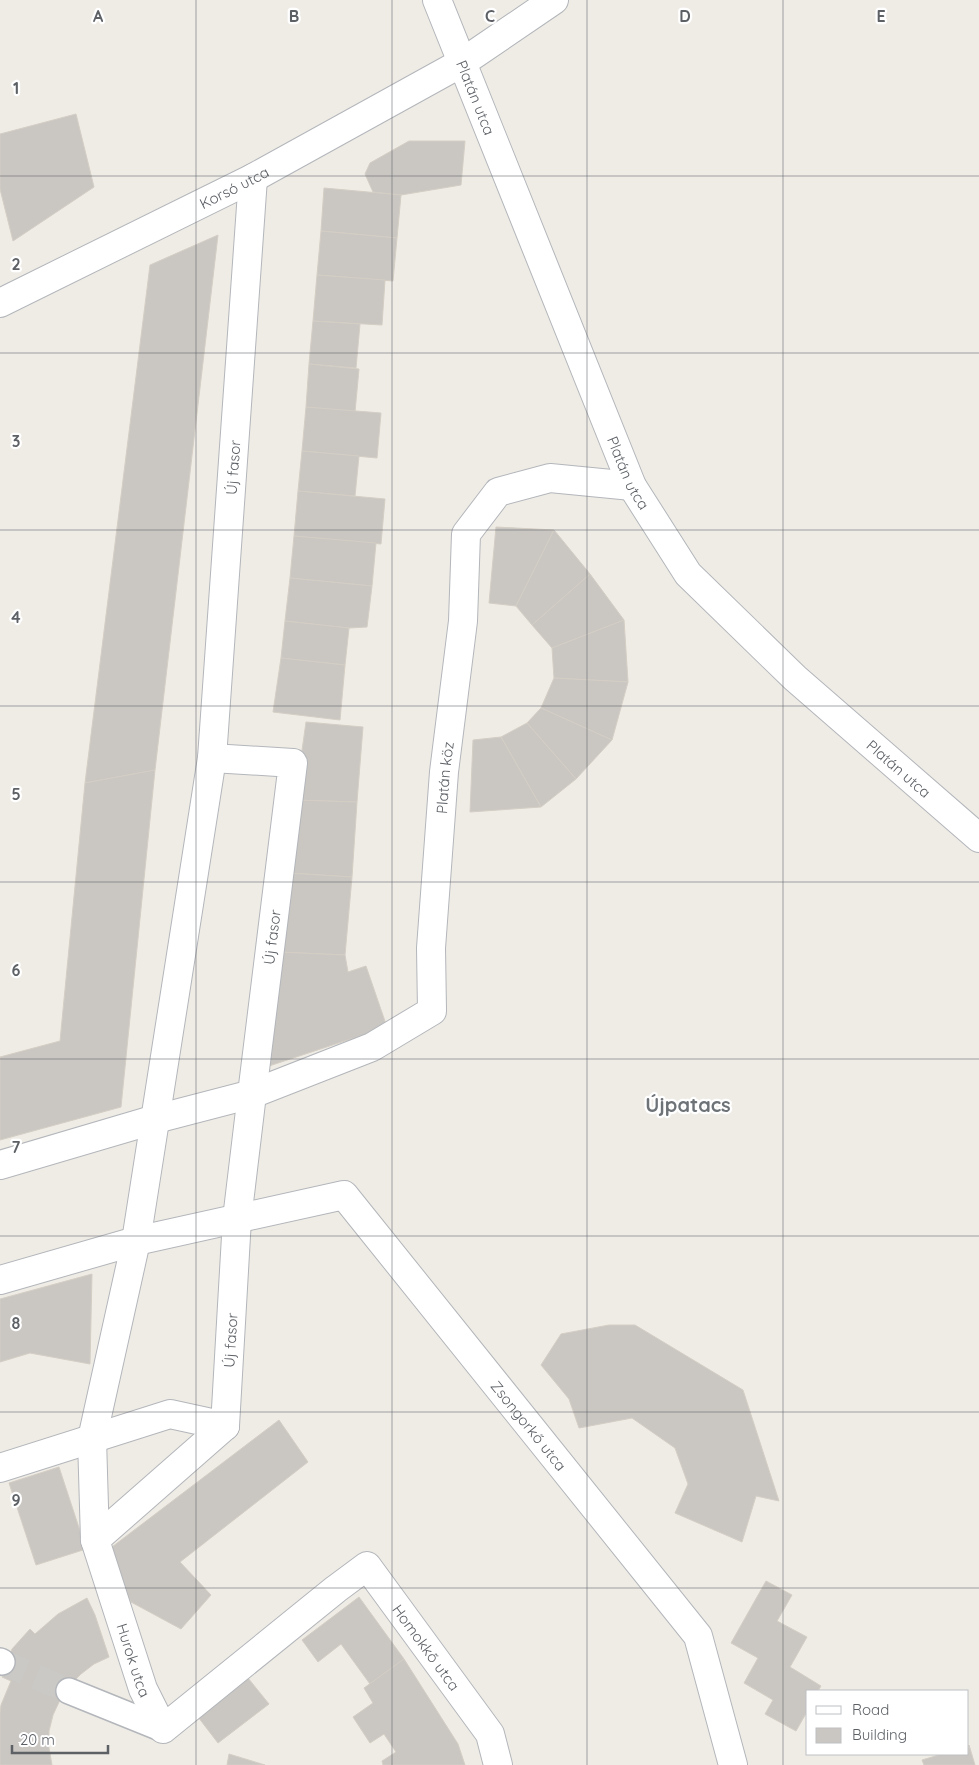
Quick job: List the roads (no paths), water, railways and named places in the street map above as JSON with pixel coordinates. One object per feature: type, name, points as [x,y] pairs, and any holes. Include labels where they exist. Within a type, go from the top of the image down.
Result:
[{"type":"street","name":"Platán utca","points":[[437,0],[632,486],[688,574],[795,678],[979,838]]},
{"type":"street","name":"Korsó utca","points":[[0,303],[253,178],[463,62],[554,0]]},
{"type":"street","name":"Új fasor","points":[[95,1540],[92,1439],[136,1241],[212,758],[253,178]]},
{"type":"street","name":"Platán köz","points":[[252,1094],[372,1047],[432,1010],[432,948],[444,772],[463,621],[466,534],[498,492],[550,478],[632,486]]},
{"type":"street","name":"Új fasor","points":[[212,758],[293,763],[237,1219],[225,1426]]},
{"type":"street","points":[[0,1165],[156,1119],[252,1094]]},
{"type":"street","name":"Zsongorkő utca","points":[[237,1219],[344,1195],[698,1636],[733,1765]]},
{"type":"street","points":[[0,1280],[136,1241],[237,1219]]},
{"type":"street","points":[[0,1468],[170,1414],[225,1426]]},
{"type":"street","points":[[95,1540],[225,1426]]},
{"type":"street","name":"Hurok utca","points":[[95,1540],[143,1689],[162,1729]]},
{"type":"street","name":"Homokkő utca","points":[[162,1729],[336,1589],[368,1566],[490,1734],[498,1765]]},
{"type":"street","points":[[69,1691],[162,1729]]},
{"type":"tunnel","points":[[2,1662],[69,1691]]},
{"type":"district","name":"Újpatacs","points":[[688,1104]]}]
